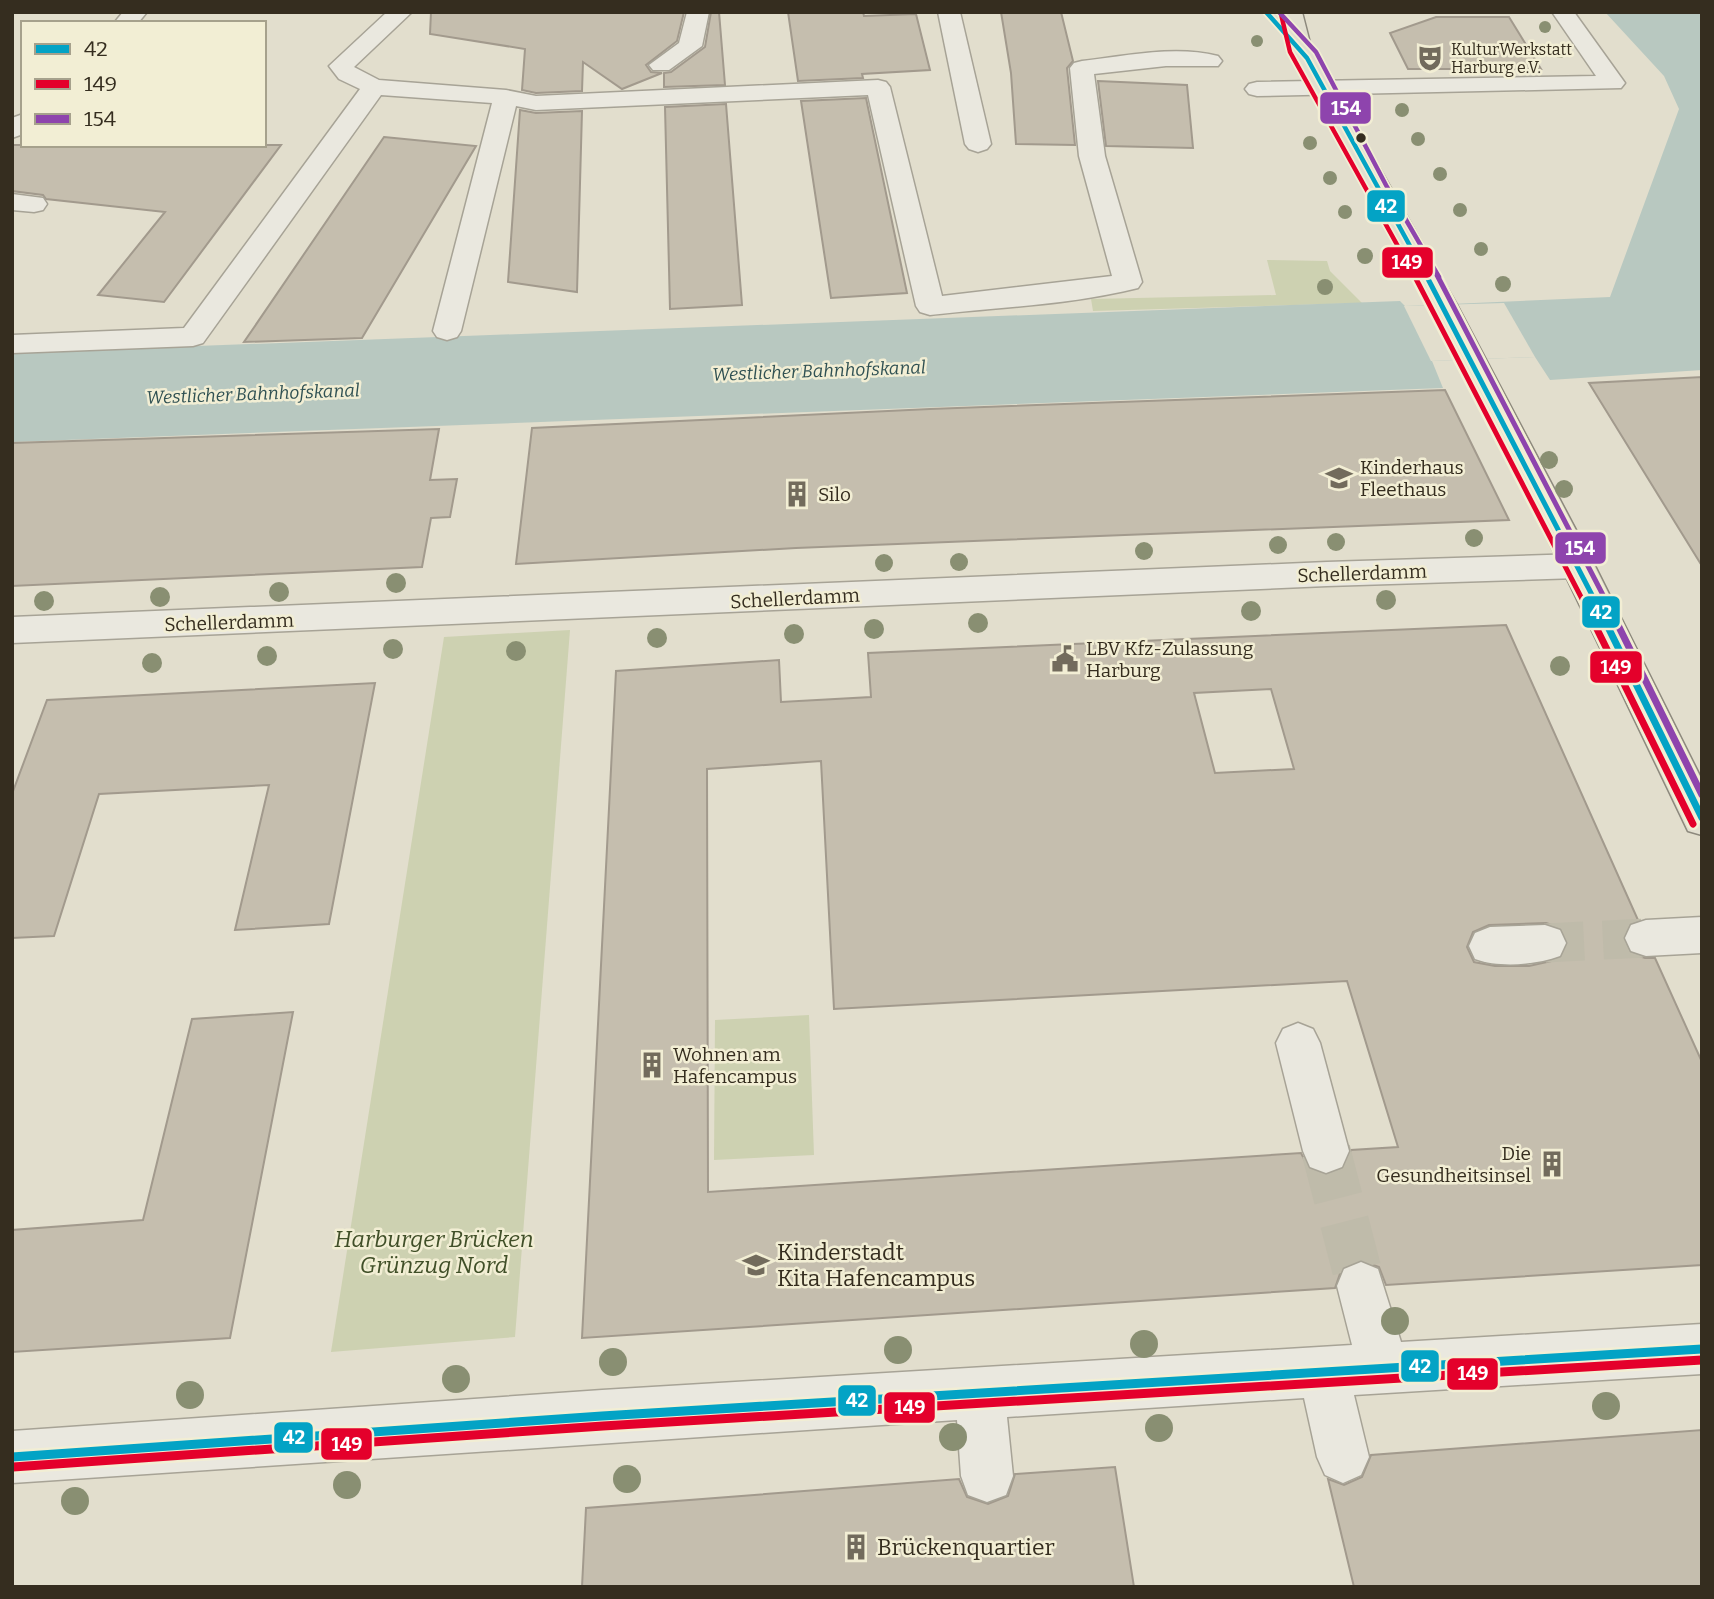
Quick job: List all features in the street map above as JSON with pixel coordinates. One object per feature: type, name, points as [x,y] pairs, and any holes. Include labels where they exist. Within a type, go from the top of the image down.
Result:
[{"type":"main road","points":[[1266,12],[1282,34],[1299,47]]},
{"type":"main road","points":[[1291,12],[1299,47],[1443,305],[1578,566],[1702,819]]},
{"type":"street","points":[[401,12],[341,66],[347,74],[374,87],[506,97],[536,103],[878,86],[930,306],[1083,290],[1128,282],[1092,156],[1082,68],[1166,60],[1210,61]]},
{"type":"street","points":[[661,65],[690,46],[698,12]]},
{"type":"street","points":[[949,12],[978,144]]},
{"type":"street","points":[[1257,89],[1613,83],[1563,12]]},
{"type":"street","points":[[12,344],[193,337],[374,87]]},
{"type":"street","points":[[447,331],[506,97]]},
{"type":"street","name":"Schellerdamm","points":[[12,630],[1314,574],[1578,566]]},
{"type":"street","points":[[1646,938],[1702,935]]},
{"type":"street","points":[[1490,946],[1545,943]]},
{"type":"street","points":[[1298,1043],[1326,1151]]},
{"type":"street","points":[[1361,1286],[1383,1369]]},
{"type":"street","points":[[12,1457],[548,1419],[1702,1349]]},
{"type":"street","points":[[1324,1373],[1343,1457]]},
{"type":"street","points":[[980,1394],[988,1476]]},
{"type":"green space","points":[[1267,260],[1327,261],[1330,271],[1362,303],[1093,311],[1091,299],[1276,295]]},
{"type":"green space","name":"Harburger Brücken Grünzug Nord","points":[[570,630],[515,1337],[331,1352],[444,637]]},
{"type":"green space","points":[[809,1015],[814,1155],[714,1160],[715,1020]]},
{"type":"water","name":"Westlicher Bahnhofskanal","points":[[1605,12],[1702,12],[1702,370],[1550,380],[1535,357],[1432,361],[1443,388],[12,442],[12,353],[1400,301],[1405,306],[1610,297],[1679,109],[1664,76]]},
{"type":"pier","points":[[1504,303],[1535,357],[1431,361],[1404,306]]},
{"type":"building","points":[[431,12],[684,12],[677,41],[646,65],[651,72],[662,73],[622,89],[583,62],[582,91],[536,93],[522,90],[525,49],[430,34]]},
{"type":"building","points":[[711,12],[719,12],[725,85],[664,87],[664,73],[671,72],[705,47]]},
{"type":"building","points":[[788,12],[863,12],[864,16],[916,14],[930,70],[862,74],[863,78],[798,81]]},
{"type":"building","points":[[1001,12],[1061,12],[1073,61],[1067,68],[1075,145],[1016,144],[1011,73]]},
{"type":"building","points":[[1436,17],[1509,17],[1541,69],[1408,69],[1390,33]]},
{"type":"building","points":[[1098,81],[1187,85],[1193,148],[1106,146]]},
{"type":"building","points":[[866,98],[907,293],[831,298],[801,101]]},
{"type":"building","points":[[726,104],[742,305],[670,309],[665,107]]},
{"type":"building","points":[[520,110],[536,113],[582,111],[577,292],[508,282]]},
{"type":"building","points":[[384,137],[476,146],[362,338],[244,342]]},
{"type":"building","points":[[12,145],[281,145],[164,302],[98,295],[165,212],[46,199],[43,195],[12,191]]},
{"type":"building","points":[[1702,377],[1702,566],[1589,383]]},
{"type":"building","points":[[1445,390],[1509,520],[796,548],[516,564],[532,428],[930,409]]},
{"type":"building","points":[[439,429],[430,480],[457,479],[450,517],[431,518],[422,567],[12,586],[12,443]]},
{"type":"building","points":[[1506,625],[1638,920],[1629,924],[1623,939],[1630,953],[1655,958],[1702,1062],[1702,1265],[1386,1285],[1379,1267],[1360,1260],[1342,1268],[1335,1288],[582,1338],[616,671],[779,660],[781,702],[871,697],[868,653]],"holes":[[[1271,689],[1294,769],[1215,773],[1194,693]],[[821,761],[834,1009],[1347,981],[1398,1147],[1351,1150],[1344,1168],[1327,1175],[1309,1169],[1301,1153],[708,1192],[707,769]],[[1546,923],[1561,928],[1568,942],[1561,959],[1529,966],[1495,966],[1474,962],[1467,947],[1473,932],[1489,925]]]},
{"type":"building","points":[[375,683],[329,924],[235,930],[269,785],[99,794],[54,936],[12,938],[12,794],[47,700]]},
{"type":"building","points":[[293,1012],[230,1338],[12,1352],[12,1230],[143,1220],[192,1019]]},
{"type":"building","points":[[1702,1430],[1702,1587],[1354,1587],[1328,1479],[1344,1485],[1362,1477],[1371,1455]]},
{"type":"building","name":"Brückenquartier","points":[[1115,1467],[1134,1587],[582,1587],[586,1508],[959,1479],[967,1497],[988,1504],[1008,1496],[1015,1474]]},
{"type":"tunnel","points":[[1545,943],[1646,938]]},
{"type":"tunnel","points":[[1326,1151],[1361,1286]]},
{"type":"transit line","name":"42","points":[[1266,12],[1307,58],[1378,192],[1443,305],[1578,566],[1702,818]]},
{"type":"transit line","name":"154","points":[[1279,12],[1316,52],[1387,187],[1452,300],[1587,561],[1702,795]]},
{"type":"transit line","name":"149","points":[[1281,14],[1290,52],[1434,310],[1569,571],[1693,824]]},
{"type":"transit line","name":"42","points":[[12,1457],[602,1416],[1702,1349]]},
{"type":"transit line","name":"149","points":[[13,1467],[603,1426],[1702,1360]]},
{"type":"place","name":"KulturWerkstatt Harburg e.V.","points":[[1430,58]]},
{"type":"place","name":"Kinderhaus Fleethaus","points":[[1339,478]]},
{"type":"place","name":"Silo","points":[[797,494]]},
{"type":"place","name":"LBV Kfz-Zulassung Harburg","points":[[1065,659]]},
{"type":"place","name":"Wohnen am Hafencampus","points":[[652,1065]]},
{"type":"place","name":"Die Gesundheitsinsel","points":[[1552,1164]]},
{"type":"place","name":"Kinderstadt Kita Hafencampus","points":[[756,1265]]},
{"type":"place","name":"Brückenquartier","points":[[856,1547]]}]
